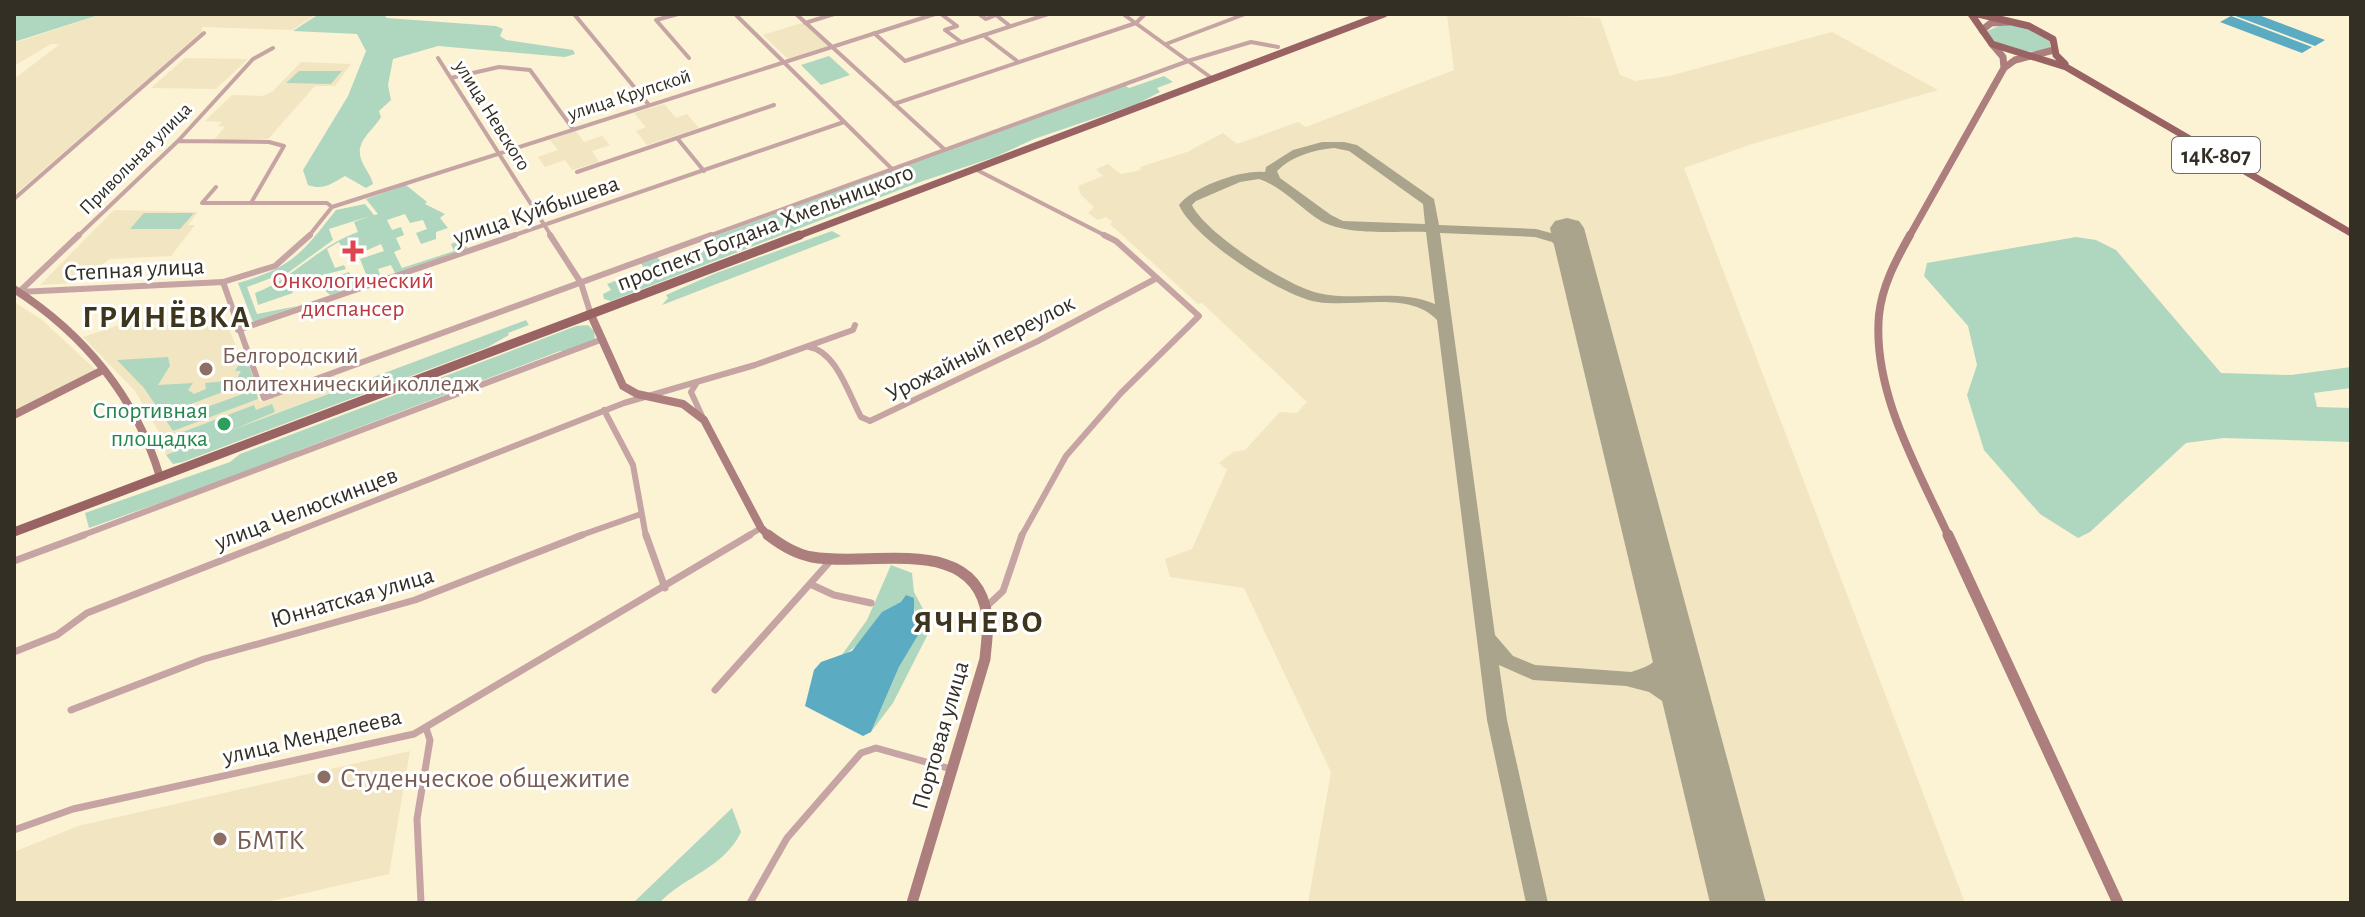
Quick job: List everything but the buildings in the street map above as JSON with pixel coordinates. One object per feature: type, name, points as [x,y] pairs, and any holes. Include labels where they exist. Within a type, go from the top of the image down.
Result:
[{"type":"main road","name":"проспект Богдана Хмельницкого","points":[[14,530],[1384,14]]},
{"type":"main road","points":[[1971,14],[1983,37],[2003,57],[2004,68]]},
{"type":"main road","name":"14К-807","points":[[1978,14],[2042,31],[2053,39],[2054,50],[2060,60],[2351,231]]},
{"type":"main road","points":[[1982,30],[1991,23],[2009,22]]},
{"type":"main road","name":"14К-807","points":[[1992,44],[2066,67],[2351,231]]},
{"type":"main road","points":[[2054,50],[2027,56],[2004,68],[1898,256],[1879,314],[1879,352],[1888,393],[1908,447],[2118,903]]},
{"type":"main road","points":[[17,291],[52,317],[103,370],[138,414],[160,477]]},
{"type":"main road","points":[[591,315],[628,389],[675,400],[704,420],[761,528],[791,550],[833,558],[933,559],[961,570],[977,587],[987,606]]},
{"type":"main road","points":[[14,415],[103,370]]},
{"type":"main road","name":"Портовая улица","points":[[912,903],[955,770],[985,659],[987,606]]},
{"type":"street","points":[[575,15],[586,14]]},
{"type":"street","points":[[678,14],[656,20],[689,58]]},
{"type":"street","points":[[735,14],[892,169]]},
{"type":"street","points":[[797,15],[805,14]]},
{"type":"street","points":[[805,23],[834,14]]},
{"type":"street","points":[[938,14],[957,26],[945,30],[962,42]]},
{"type":"street","name":"улица Крупской","points":[[332,207],[938,14]]},
{"type":"street","points":[[979,14],[986,19],[996,15],[1010,26]]},
{"type":"street","points":[[874,33],[905,61],[1048,14]]},
{"type":"street","points":[[1123,14],[1191,60],[1213,79]]},
{"type":"street","points":[[894,104],[1136,23],[1145,14]]},
{"type":"street","points":[[1166,44],[1245,14]]},
{"type":"street","points":[[575,15],[649,105]]},
{"type":"street","points":[[797,15],[944,149]]},
{"type":"street","name":"Привольная улица","points":[[14,199],[204,33]]},
{"type":"street","points":[[983,35],[1017,61]]},
{"type":"street","points":[[581,283],[1191,60],[1251,42],[1278,47]]},
{"type":"street","name":"Привольная улица","points":[[17,291],[178,141],[253,59],[273,48]]},
{"type":"street","name":"улица Невского","points":[[438,58],[581,283],[591,315]]},
{"type":"street","points":[[451,78],[499,67],[530,70],[573,129]]},
{"type":"street","points":[[577,172],[774,105]]},
{"type":"street","name":"улица Куйбышева","points":[[238,330],[844,122]]},
{"type":"street","points":[[677,138],[704,171]]},
{"type":"street","points":[[178,141],[269,142],[284,146],[251,203]]},
{"type":"street","points":[[975,169],[1116,241],[1199,316],[1121,393],[1066,456],[1015,547],[1003,591],[987,606]]},
{"type":"street","points":[[216,187],[202,203],[327,203],[332,207],[296,254],[282,265],[264,273],[223,282]]},
{"type":"street","name":"Урожайный переулок","points":[[805,347],[825,353],[861,417],[870,421],[1025,347],[1157,278]]},
{"type":"street","name":"Степная улица","points":[[17,291],[223,282],[264,398],[581,283]]},
{"type":"street","points":[[704,420],[691,392],[699,382],[853,330],[855,325]]},
{"type":"street","points":[[14,561],[603,339]]},
{"type":"street","name":"улица Челюскинцев","points":[[14,652],[57,635],[87,613],[604,410],[699,382]]},
{"type":"street","points":[[675,400],[674,395],[680,388]]},
{"type":"street","points":[[620,404],[628,389]]},
{"type":"street","points":[[620,404],[628,389]]},
{"type":"street","points":[[604,410],[633,465],[648,545],[665,588]]},
{"type":"street","name":"Юннатская улица","points":[[71,710],[204,659],[415,600],[530,552],[641,514]]},
{"type":"street","name":"улица Менделеева","points":[[14,830],[73,809],[414,734],[665,588],[761,528]]},
{"type":"street","points":[[715,690],[833,558]]},
{"type":"street","points":[[810,584],[834,595],[871,603]]},
{"type":"street","points":[[421,903],[417,819],[430,740],[426,728]]},
{"type":"street","points":[[750,903],[787,838],[861,753],[876,748],[955,770]]},
{"type":"shaded area","points":[[103,14],[317,14],[292,30],[202,27],[202,33],[14,195],[14,79],[60,44],[51,44],[14,66],[14,43]]},
{"type":"shaded area","points":[[1531,14],[1600,18],[1620,75],[1635,81],[1669,76],[1832,32],[1938,90],[1752,144],[1684,168],[1965,903],[1308,903],[1331,772],[1244,588],[1170,577],[1165,559],[1192,549],[1227,470],[1219,463],[1233,452],[1245,450],[1280,412],[1297,413],[1307,402],[1202,303],[1198,304],[1110,224],[1113,222],[1106,217],[1098,220],[1088,213],[1094,207],[1081,195],[1078,186],[1103,176],[1096,169],[1108,164],[1121,174],[1141,170],[1140,167],[1187,152],[1223,133],[1237,144],[1298,122],[1306,127],[1454,70],[1447,15]]},
{"type":"shaded area","points":[[805,22],[831,45],[788,59],[763,35]]},
{"type":"shaded area","points":[[185,58],[248,59],[216,89],[151,88]]},
{"type":"shaded area","points":[[301,62],[351,64],[335,86],[315,86],[268,139],[214,140],[225,127],[218,126],[222,122],[205,121],[232,95],[263,96],[272,92]]},
{"type":"shaded area","points":[[664,104],[676,118],[687,114],[699,128],[647,145],[636,131],[646,127],[634,113]]},
{"type":"shaded area","points":[[576,131],[584,142],[602,136],[610,145],[592,151],[599,162],[572,170],[565,160],[545,167],[538,157],[558,150],[550,140]]},
{"type":"shaded area","points":[[114,210],[198,212],[188,225],[195,225],[171,256],[110,259],[76,283],[40,285]]},
{"type":"shaded area","points":[[14,302],[41,319],[96,370],[14,412]]},
{"type":"shaded area","points":[[220,308],[260,402],[334,375],[340,389],[166,455],[159,432],[135,391],[83,337],[138,319],[155,328]]},
{"type":"shaded area","name":"БМТК","points":[[410,751],[389,874],[262,903],[14,903],[14,852],[78,826]]},
{"type":"green space","points":[[14,14],[102,14],[14,42]]},
{"type":"green space","points":[[319,14],[383,14],[387,18],[496,26],[503,29],[500,36],[506,40],[573,50],[575,54],[565,57],[438,46],[393,59],[388,85],[391,100],[379,111],[381,117],[360,147],[361,159],[373,184],[366,188],[345,176],[328,185],[314,187],[308,185],[303,170],[348,96],[366,51],[357,34],[293,31]]},
{"type":"green space","points":[[2004,24],[2027,27],[2050,39],[2050,48],[2034,52],[2015,50],[1998,43],[1987,31]]},
{"type":"green space","points":[[829,56],[850,75],[821,85],[801,65]]},
{"type":"green space","points":[[299,71],[342,71],[331,84],[286,83]]},
{"type":"green space","points":[[1164,76],[1173,82],[1157,88],[1160,92],[1137,104],[1034,139],[995,157],[920,182],[611,301],[604,299],[603,294],[611,290],[607,284],[645,270],[641,263],[657,257],[664,265],[715,246],[710,238],[1124,85],[1129,88]]},
{"type":"green space","points":[[406,185],[427,202],[425,204],[445,214],[440,218],[448,228],[436,232],[436,239],[421,244],[416,233],[427,229],[423,220],[410,223],[405,214],[387,220],[392,230],[401,227],[404,235],[396,238],[401,249],[394,252],[402,268],[454,251],[451,244],[458,241],[468,248],[395,273],[391,265],[378,269],[381,278],[369,282],[360,259],[384,251],[381,244],[361,253],[358,247],[344,251],[339,242],[327,249],[335,268],[344,265],[346,269],[315,277],[317,283],[349,272],[353,280],[365,276],[367,283],[330,295],[319,285],[305,289],[298,274],[287,278],[293,293],[258,305],[255,293],[282,279],[331,245],[358,232],[354,222],[370,216],[329,229],[333,240],[278,280],[274,277],[247,287],[257,314],[297,306],[253,322],[238,283],[272,271],[295,257],[336,210],[365,204],[374,215],[378,214],[366,199]]},
{"type":"green space","points":[[144,213],[194,213],[180,229],[130,229]]},
{"type":"green space","points":[[832,231],[841,236],[662,305],[668,298],[666,295],[716,273]]},
{"type":"green space","points":[[2076,237],[2096,240],[2116,250],[2221,373],[2291,375],[2351,367],[2351,388],[2314,393],[2317,407],[2351,408],[2351,442],[2224,438],[2186,443],[2090,532],[2078,538],[2040,514],[1984,450],[1967,395],[1977,365],[1968,326],[1924,276],[1927,263]]},
{"type":"green space","points":[[526,320],[529,325],[508,333],[488,347],[183,462],[173,464],[166,455],[176,451],[172,436],[254,405],[256,410],[272,404],[275,412],[232,430]]},
{"type":"green space","points":[[588,325],[594,331],[595,340],[566,352],[560,351],[297,451],[295,455],[89,528],[85,513],[230,462],[240,454],[576,326]]},
{"type":"green space","points":[[245,354],[254,380],[178,409],[180,417],[256,389],[258,399],[173,431],[144,388],[117,360],[168,357],[170,366],[158,385],[193,383],[188,390],[194,394],[206,389],[205,383],[236,380],[241,371],[235,371]]},
{"type":"green space","points":[[891,565],[912,573],[914,592],[932,626],[893,703],[871,732],[899,667],[920,630],[912,601],[888,610],[851,650],[841,656],[867,620]]},
{"type":"green space","points":[[732,808],[741,832],[725,854],[659,903],[633,903]]},
{"type":"water","points":[[2256,14],[2325,40],[2315,46],[2233,15]]},
{"type":"water","points":[[2231,16],[2312,47],[2302,53],[2220,22]]},
{"type":"water","points":[[906,595],[914,598],[914,614],[921,630],[899,667],[871,732],[863,736],[805,706],[814,670],[821,662],[852,651],[882,612],[901,602]]},
{"type":"taxiway","points":[[1274,180],[1270,170],[1297,152],[1344,145],[1353,148],[1429,202],[1433,229]]},
{"type":"taxiway","points":[[1274,180],[1260,175],[1237,179],[1191,198],[1185,205],[1190,215],[1220,243],[1302,292],[1328,299],[1385,299],[1421,303],[1435,309],[1444,318]]},
{"type":"taxiway","points":[[1274,180],[1326,218],[1341,225],[1433,229]]},
{"type":"taxiway","points":[[1433,229],[1536,233],[1557,239],[1574,255]]},
{"type":"taxiway","points":[[1433,229],[1497,720],[1537,903]]},
{"type":"taxiway","points":[[1487,639],[1507,661],[1533,672],[1626,678],[1654,685],[1678,701],[1694,730]]},
{"type":"taxiway","points":[[1635,678],[1661,667],[1668,656],[1671,640]]},
{"type":"runway","points":[[1567,228],[1738,903]]},
{"type":"place","name":"Онкологический диспансер","points":[[353,251]]},
{"type":"place","name":"Белгородский политехнический колледж","points":[[206,369]]},
{"type":"place","name":"Спортивная площадка","points":[[224,424]]},
{"type":"place","name":"Студенческое общежитие","points":[[324,777]]},
{"type":"place","name":"БМТК","points":[[220,839]]},
{"type":"district","name":"ГРИНЁВКА","points":[[167,316]]},
{"type":"district","name":"ЯЧНЕВО","points":[[979,621]]}]
